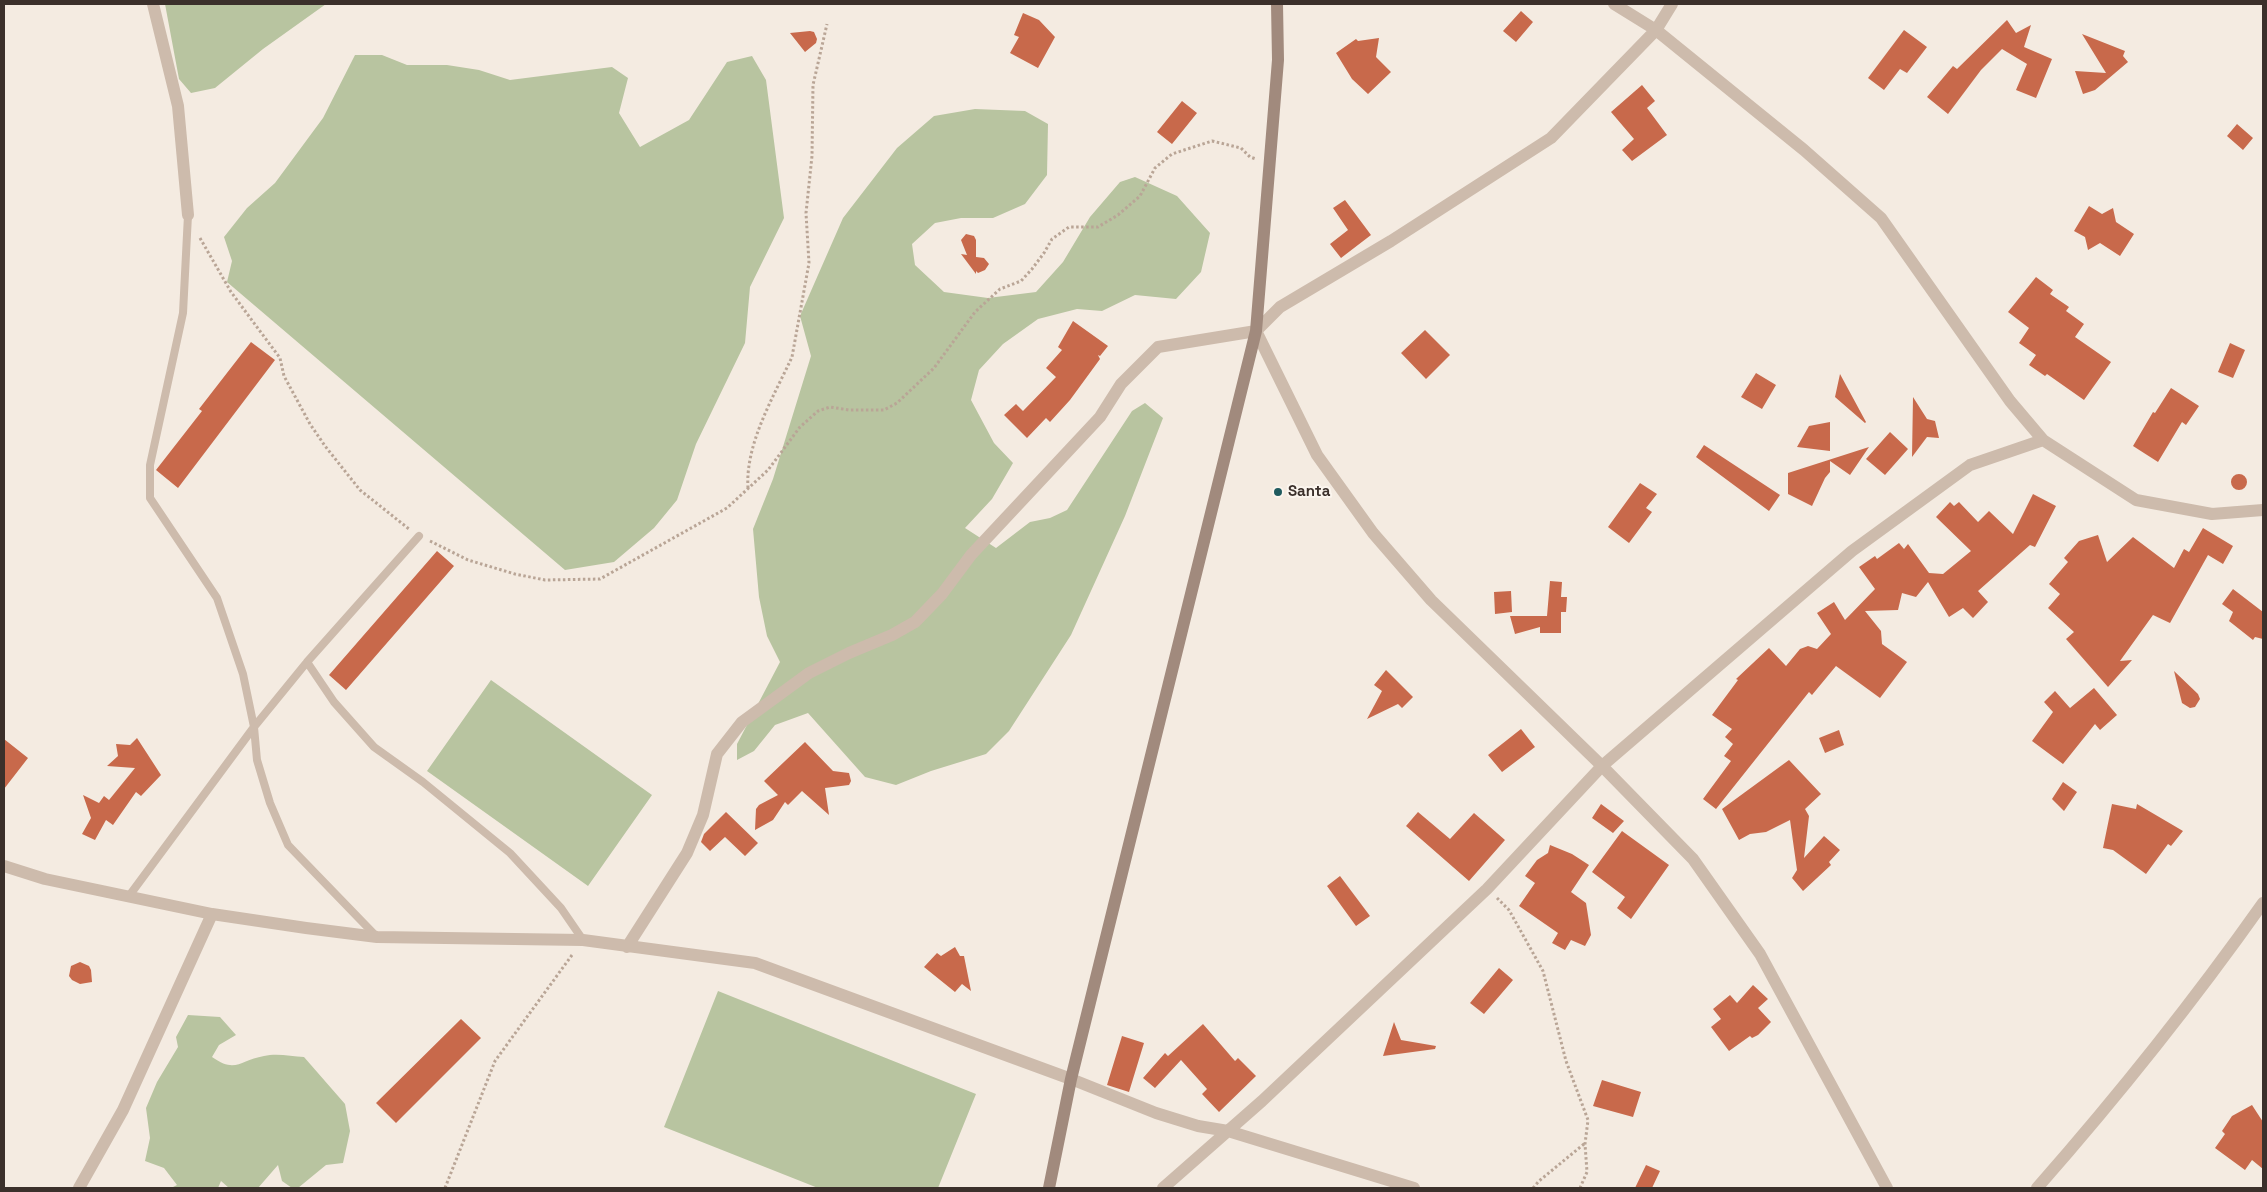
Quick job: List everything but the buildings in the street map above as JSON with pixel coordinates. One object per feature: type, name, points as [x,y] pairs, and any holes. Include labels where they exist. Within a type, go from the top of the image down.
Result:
[{"type":"main road","points":[[1049,1188],[1071,1079],[1256,331],[1278,60],[1277,4]]},
{"type":"street","points":[[153,4],[178,106],[188,215]]},
{"type":"street","points":[[1614,4],[1656,30],[1804,150],[1881,218],[2010,401],[2043,440],[2136,500],[2212,514],[2263,510]]},
{"type":"street","points":[[627,947],[687,853],[703,815],[717,754],[742,722],[810,673],[849,652],[892,635],[916,622],[942,594],[971,555],[1100,417],[1122,384],[1158,347],[1256,331],[1280,307],[1391,241],[1551,138],[1656,30],[1672,4]]},
{"type":"street","points":[[1256,331],[1317,455],[1373,533],[1431,600],[1602,766],[1693,859],[1760,954],[1887,1188]]},
{"type":"street","points":[[1163,1188],[1262,1101],[1487,889],[1602,766],[1852,551],[1970,465],[2043,440]]},
{"type":"street","points":[[4,866],[45,879],[212,914],[377,937],[582,940],[755,964],[1071,1079],[1156,1113],[1198,1126],[1228,1131],[1414,1188]]},
{"type":"street","points":[[2037,1188],[2092,1126],[2204,987],[2263,902]]},
{"type":"street","points":[[79,1188],[123,1110],[212,914]]},
{"type":"lane","points":[[188,215],[183,312],[150,465],[150,498],[217,598],[243,674],[254,726],[257,760],[270,803],[288,845],[377,937]]},
{"type":"lane","points":[[129,896],[254,726],[419,536]]},
{"type":"lane","points":[[308,662],[334,702],[374,747],[423,782],[510,853],[561,908],[582,940]]},
{"type":"path","points":[[748,488],[747,472],[752,450],[792,357],[796,342],[809,264],[806,213],[812,156],[813,85],[827,24]]},
{"type":"path","points":[[188,215],[214,265],[280,358],[284,376],[310,424],[360,490],[419,536],[468,560],[515,574],[545,580],[600,579],[727,508],[768,470],[800,427],[818,411],[830,407],[849,410],[884,410],[897,402],[934,368],[974,312],[1000,289],[1021,280],[1032,269],[1052,239],[1069,227],[1098,227],[1118,216],[1140,196],[1156,168],[1172,154],[1212,140],[1241,148],[1250,156],[1269,163]]},
{"type":"path","points":[[1487,889],[1509,910],[1543,971],[1566,1061],[1588,1120],[1585,1144],[1587,1172],[1580,1188]]},
{"type":"path","points":[[445,1188],[496,1061],[582,940]]},
{"type":"path","points":[[1533,1188],[1585,1144]]},
{"type":"green space","points":[[165,4],[326,4],[263,49],[215,88],[191,93],[179,79]]},
{"type":"green space","points":[[355,55],[382,55],[407,65],[447,65],[479,70],[510,80],[612,67],[628,78],[619,113],[640,147],[689,120],[727,62],[752,56],[766,80],[784,218],[750,287],[745,343],[696,444],[677,500],[654,528],[614,562],[565,570],[227,282],[232,261],[224,237],[247,208],[275,183],[323,118]]},
{"type":"green space","points":[[975,109],[1025,111],[1048,124],[1047,175],[1025,204],[993,218],[961,218],[935,223],[912,244],[915,265],[944,292],[988,298],[1036,292],[1063,262],[1090,217],[1120,182],[1135,177],[1177,196],[1210,233],[1201,272],[1176,299],[1135,295],[1102,311],[1077,309],[1038,319],[1003,344],[979,370],[971,400],[994,443],[1013,463],[992,499],[965,528],[996,548],[1030,522],[1050,518],[1067,510],[1132,411],[1145,403],[1163,418],[1125,516],[1071,635],[1009,731],[986,754],[931,771],[896,785],[865,777],[808,713],[775,725],[754,751],[737,760],[737,744],[780,662],[767,636],[759,597],[753,529],[773,479],[811,356],[800,316],[843,218],[897,148],[934,116]]},
{"type":"green space","points":[[491,680],[652,795],[588,886],[427,771]]},
{"type":"green space","points":[[718,991],[976,1094],[938,1188],[818,1188],[664,1127]]},
{"type":"green space","points":[[188,1015],[220,1017],[236,1035],[219,1045],[212,1057],[227,1065],[238,1064],[269,1055],[304,1057],[345,1104],[350,1131],[343,1163],[326,1165],[298,1188],[292,1188],[282,1181],[278,1165],[258,1188],[229,1188],[221,1181],[218,1188],[171,1188],[177,1185],[164,1168],[145,1161],[150,1138],[146,1108],[157,1082],[178,1047],[176,1037]]},
{"type":"place","name":"Santa","points":[[1278,492]]}]
